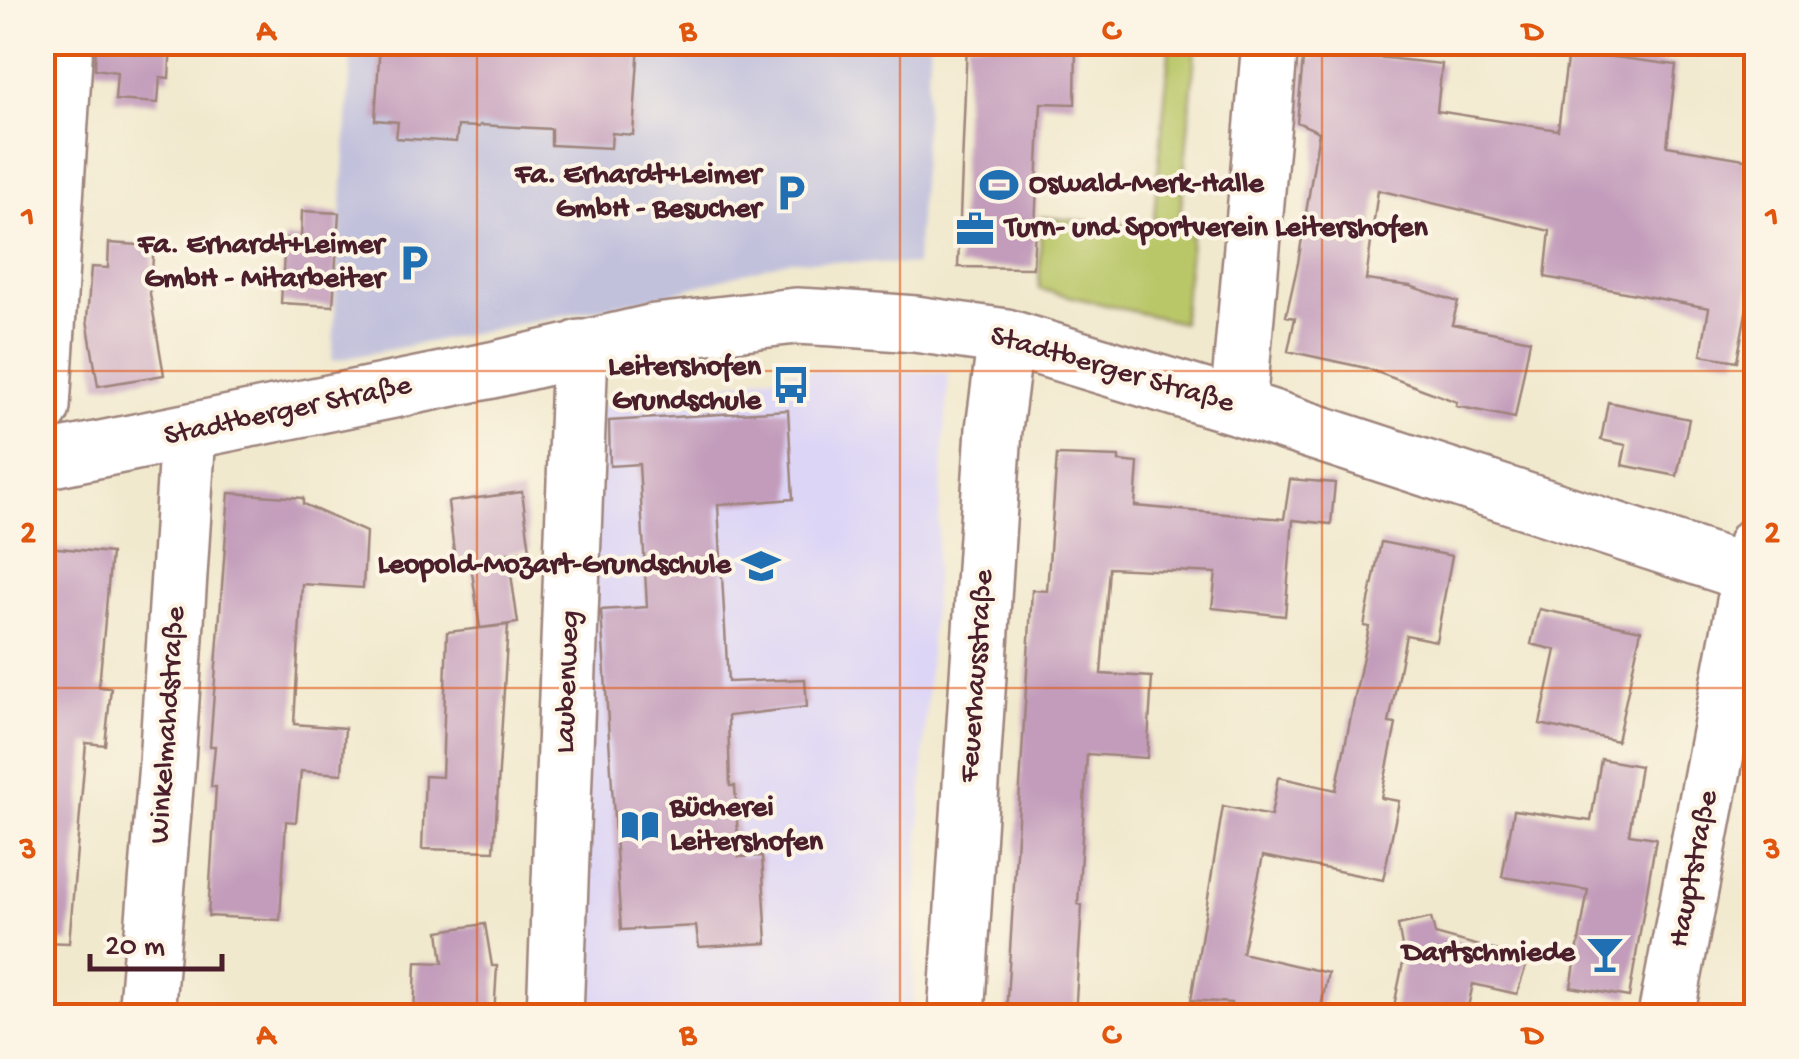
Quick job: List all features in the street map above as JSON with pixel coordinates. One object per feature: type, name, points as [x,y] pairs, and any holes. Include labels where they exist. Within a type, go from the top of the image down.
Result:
[{"type":"street","points":[[42,407],[65,42]]},
{"type":"street","points":[[1238,407],[1270,42]]},
{"type":"street","name":"Stadtberger Straße","points":[[42,462],[492,370],[656,332],[796,316],[915,324],[1006,337],[1755,564]]},
{"type":"street","name":"Feuerhausstraße","points":[[956,1016],[994,429],[1006,337]]},
{"type":"street","name":"Laubenweg","points":[[556,1016],[580,348]]},
{"type":"street","name":"Winkelmahdstraße","points":[[146,1016],[188,433]]},
{"type":"street","name":"Hauptstraße","points":[[1666,1016],[1755,564]]},
{"type":"shaded area","points":[[352,43],[930,43],[916,265],[791,260],[669,294],[332,361]]},
{"type":"shaded area","name":"Leopold-Mozart-Grundschule","points":[[803,370],[949,373],[925,725],[912,1016],[564,1016],[593,408]]},
{"type":"green space","points":[[1170,43],[1196,43],[1179,229],[1192,231],[1182,323],[1039,289],[1041,217],[1153,227]]},
{"type":"building","points":[[96,42],[171,42],[169,78],[160,77],[158,103],[115,100],[117,72],[95,69]]},
{"type":"building","points":[[380,42],[639,42],[633,135],[612,133],[611,148],[551,145],[551,129],[480,125],[458,126],[456,142],[396,138],[398,122],[375,120]]},
{"type":"building","name":"Oswald-Merk-Halle","points":[[967,42],[1076,42],[1075,104],[1041,103],[1033,268],[958,267]]},
{"type":"building","points":[[1568,51],[1676,65],[1667,146],[1756,161],[1749,238],[1756,239],[1756,258],[1737,361],[1701,355],[1709,308],[1545,277],[1550,231],[1378,190],[1366,280],[1410,286],[1458,302],[1452,324],[1530,340],[1515,418],[1456,406],[1457,402],[1366,368],[1288,351],[1295,318],[1286,316],[1319,132],[1297,122],[1303,59],[1340,53],[1442,64],[1437,111],[1558,130]]},
{"type":"building","points":[[302,211],[339,213],[333,306],[281,303],[285,238],[301,239]]},
{"type":"building","points":[[109,243],[154,246],[150,294],[164,375],[98,386],[87,320],[91,267],[108,268]]},
{"type":"building","points":[[1608,402],[1689,419],[1677,476],[1622,465],[1626,445],[1601,440]]},
{"type":"building","points":[[788,410],[793,499],[718,505],[728,682],[805,679],[807,707],[728,716],[730,786],[735,786],[739,857],[762,856],[767,943],[699,947],[696,926],[621,930],[601,610],[647,607],[639,464],[610,466],[609,421]]},
{"type":"building","points":[[1057,455],[1119,457],[1119,461],[1138,463],[1135,506],[1284,519],[1290,479],[1335,483],[1331,524],[1293,520],[1285,616],[1212,608],[1216,573],[1109,568],[1101,674],[1152,677],[1147,758],[1087,754],[1075,1016],[1006,1016],[1032,590],[1047,591]]},
{"type":"building","points":[[522,492],[530,550],[508,553],[518,623],[480,628],[470,558],[455,560],[448,502]]},
{"type":"building","points":[[229,493],[303,498],[303,504],[366,532],[363,588],[302,584],[294,724],[345,728],[342,774],[301,771],[296,822],[286,821],[280,920],[208,916],[216,787],[211,787],[215,746],[210,746]]},
{"type":"building","points":[[1381,542],[1452,556],[1436,641],[1406,635],[1389,723],[1396,724],[1381,798],[1399,801],[1383,880],[1263,856],[1242,953],[1328,973],[1319,1016],[1228,1016],[1231,1003],[1191,1000],[1223,806],[1271,816],[1278,777],[1336,790],[1369,627],[1364,626]]},
{"type":"building","points":[[47,547],[111,553],[99,687],[111,688],[105,745],[86,743],[69,943],[42,942],[42,596]]},
{"type":"building","points":[[1539,609],[1641,630],[1617,741],[1540,724],[1556,650],[1531,644]]},
{"type":"building","points":[[508,625],[494,851],[422,849],[425,776],[442,777],[447,632]]},
{"type":"building","points":[[1601,759],[1640,766],[1629,834],[1656,838],[1629,997],[1571,987],[1588,890],[1502,877],[1514,810],[1591,821]]},
{"type":"building","points":[[1431,918],[1435,934],[1528,959],[1517,994],[1473,984],[1466,1016],[1392,1016],[1404,958],[1398,925]]},
{"type":"building","points":[[485,924],[492,966],[497,966],[494,1016],[414,1016],[416,962],[443,963],[439,931]]},
{"type":"place","name":"Oswald-Merk-Halle","points":[[999,185]]},
{"type":"place","name":"Fa. Erhardt+Leimer GmbH - Besucher","points":[[791,193]]},
{"type":"place","name":"Turn- und Sportverein Leitershofen","points":[[975,229]]},
{"type":"place","name":"Fa. Erhardt+Leimer GmbH - Mitarbeiter","points":[[414,263]]},
{"type":"place","name":"Leitershofen Grundschule","points":[[791,385]]},
{"type":"place","name":"Leopold-Mozart-Grundschule","points":[[761,566]]},
{"type":"place","name":"Bücherei Leitershofen","points":[[640,826]]},
{"type":"place","name":"Dartschmiede","points":[[1605,954]]}]
